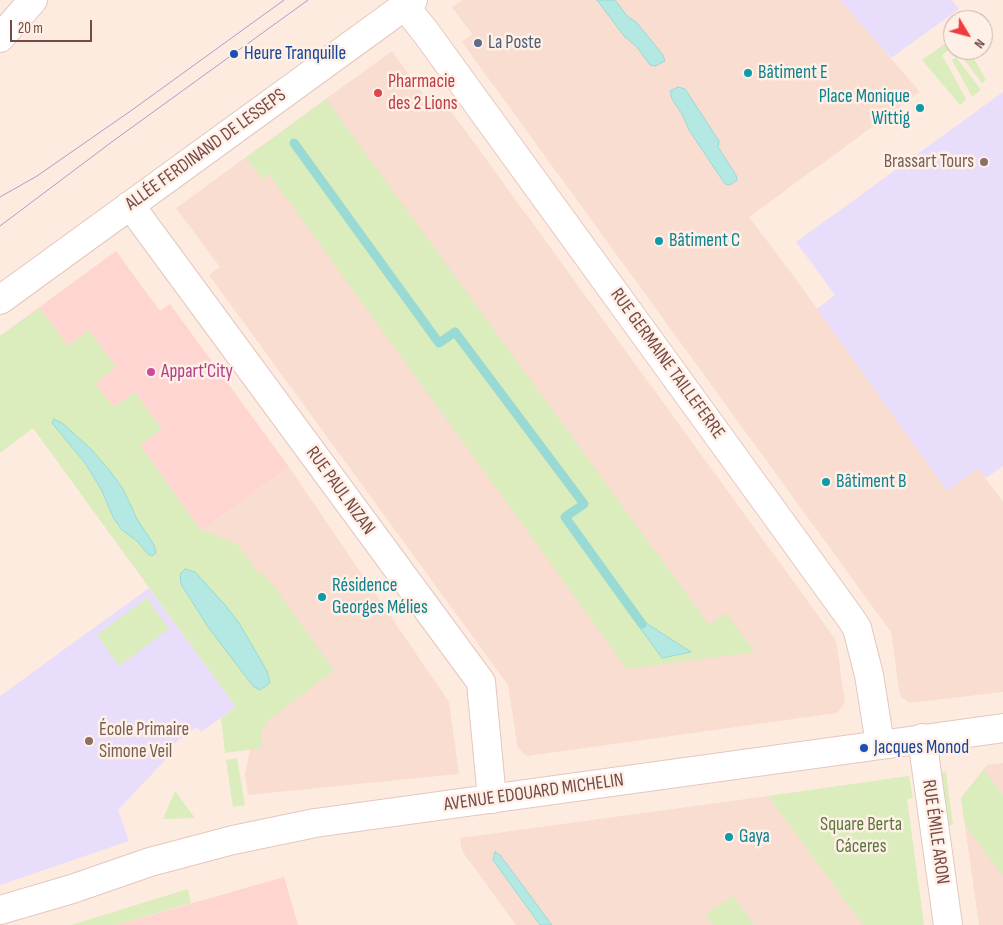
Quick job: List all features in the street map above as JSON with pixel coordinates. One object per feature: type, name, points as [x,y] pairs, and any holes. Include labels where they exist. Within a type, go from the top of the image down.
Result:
[{"type":"street","points":[[0,38],[33,0]]},
{"type":"street","name":"ALLÉE FERDINAND DE LESSEPS","points":[[0,300],[409,3]]},
{"type":"street","name":"RUE GERMAINE TAILLEFERRE","points":[[409,3],[433,42],[857,628],[869,675],[880,744]]},
{"type":"street","name":"RUE PAUL NIZAN","points":[[130,205],[481,682],[492,799]]},
{"type":"street","name":"AVENUE EDOUARD MICHELIN","points":[[0,910],[72,889],[150,862],[233,840],[315,822],[1003,728]]},
{"type":"street","name":"RUE ÉMILE ARON","points":[[922,738],[948,925]]},
{"type":"street","name":"AVENUE EDOUARD MICHELIN","points":[[22,925],[72,889]]},
{"type":"shaded area","points":[[462,0],[840,0],[920,92],[749,217],[798,282],[947,491],[978,468],[1003,502],[1003,692],[909,703],[900,696],[891,632],[462,42],[472,34],[452,7]]},
{"type":"shaded area","points":[[840,0],[952,0],[959,9],[943,10],[943,21],[891,58]]},
{"type":"shaded area","points":[[392,51],[435,111],[445,104],[459,122],[836,640],[845,703],[837,713],[527,756],[517,747],[508,685],[209,275],[220,267],[176,208]]},
{"type":"shaded area","points":[[1003,92],[1003,466],[986,478],[978,468],[947,491],[817,309],[835,295],[796,242]]},
{"type":"shaded area","points":[[116,251],[160,311],[170,304],[289,467],[140,575],[0,382],[0,336]]},
{"type":"shaded area","points":[[289,467],[449,702],[459,774],[248,795],[245,775],[250,749],[246,721],[140,575]]},
{"type":"shaded area","name":"École Primaire Simone Veil","points":[[149,588],[236,707],[201,732],[197,727],[167,749],[170,755],[118,810],[129,841],[0,885],[0,696]]},
{"type":"shaded area","points":[[1003,763],[1003,925],[979,925],[961,798],[987,765]]},
{"type":"shaded area","points":[[768,796],[863,925],[516,925],[462,851],[460,838]]},
{"type":"shaded area","points":[[284,877],[298,925],[116,925]]},
{"type":"green space","points":[[943,45],[943,60],[966,99],[960,105],[922,60]]},
{"type":"green space","points":[[952,60],[958,60],[981,90],[972,97]]},
{"type":"green space","points":[[965,60],[975,60],[986,80],[982,83]]},
{"type":"green space","points":[[326,99],[709,625],[726,613],[755,652],[627,669],[269,174],[263,180],[246,158]]},
{"type":"green space","points":[[40,308],[68,346],[89,330],[116,367],[95,384],[114,407],[135,392],[162,429],[140,445],[200,529],[237,544],[260,575],[264,573],[334,670],[268,721],[262,730],[262,748],[225,753],[221,718],[236,707],[33,428],[0,453],[0,336]]},
{"type":"green space","points":[[147,598],[169,629],[119,666],[97,635]]},
{"type":"green space","points":[[237,758],[245,805],[233,807],[226,760]]},
{"type":"green space","points":[[984,769],[1003,795],[1003,876],[965,825],[961,798]]},
{"type":"green space","points":[[946,772],[953,825],[945,826],[938,773]]},
{"type":"green space","name":"Square Berta Cáceres","points":[[909,776],[913,798],[907,799],[924,925],[863,925],[768,796]]},
{"type":"green space","points":[[175,791],[195,818],[163,819]]},
{"type":"green space","points":[[188,889],[191,903],[116,925],[71,925]]},
{"type":"green space","points":[[733,896],[754,925],[713,925],[705,915]]},
{"type":"water","points":[[597,0],[615,0],[627,16],[637,23],[663,55],[665,61],[655,66],[650,65],[637,47],[624,36]]},
{"type":"water","points":[[678,87],[685,89],[719,141],[718,147],[736,175],[737,180],[730,185],[725,184],[689,130],[682,114],[672,99],[670,91]]},
{"type":"water","points":[[54,419],[62,423],[91,449],[123,489],[137,519],[154,545],[156,553],[152,556],[137,541],[122,530],[114,519],[101,489],[85,463],[52,423]]},
{"type":"water","points":[[185,569],[195,572],[239,623],[267,671],[270,683],[260,690],[253,686],[208,627],[181,584],[180,574]]},
{"type":"water","points":[[646,623],[691,652],[662,658],[638,625]]},
{"type":"water","points":[[495,852],[500,855],[552,925],[540,925],[493,860]]},
{"type":"waterway","points":[[294,143],[439,343],[455,332],[584,504],[565,517],[642,624]]},
{"type":"tram line","points":[[0,197],[37,176],[284,0]]},
{"type":"tram line","points":[[0,226],[113,141],[308,0]]},
{"type":"place","name":"La Poste","points":[[478,43]]},
{"type":"place","name":"Heure Tranquille","points":[[234,54]]},
{"type":"place","name":"Bâtiment E","points":[[748,73]]},
{"type":"place","name":"Pharmacie des 2 Lions","points":[[378,93]]},
{"type":"place","name":"Place Monique Wittig","points":[[920,108]]},
{"type":"place","name":"Brassart Tours","points":[[984,162]]},
{"type":"place","name":"Bâtiment C","points":[[659,241]]},
{"type":"place","name":"Appart'City","points":[[151,372]]},
{"type":"place","name":"Bâtiment B","points":[[826,482]]},
{"type":"place","name":"Résidence Georges Mélies","points":[[322,597]]},
{"type":"place","name":"École Primaire Simone Veil","points":[[89,741]]},
{"type":"place","name":"Jacques Monod","points":[[864,748]]},
{"type":"place","name":"Gaya","points":[[729,837]]}]
